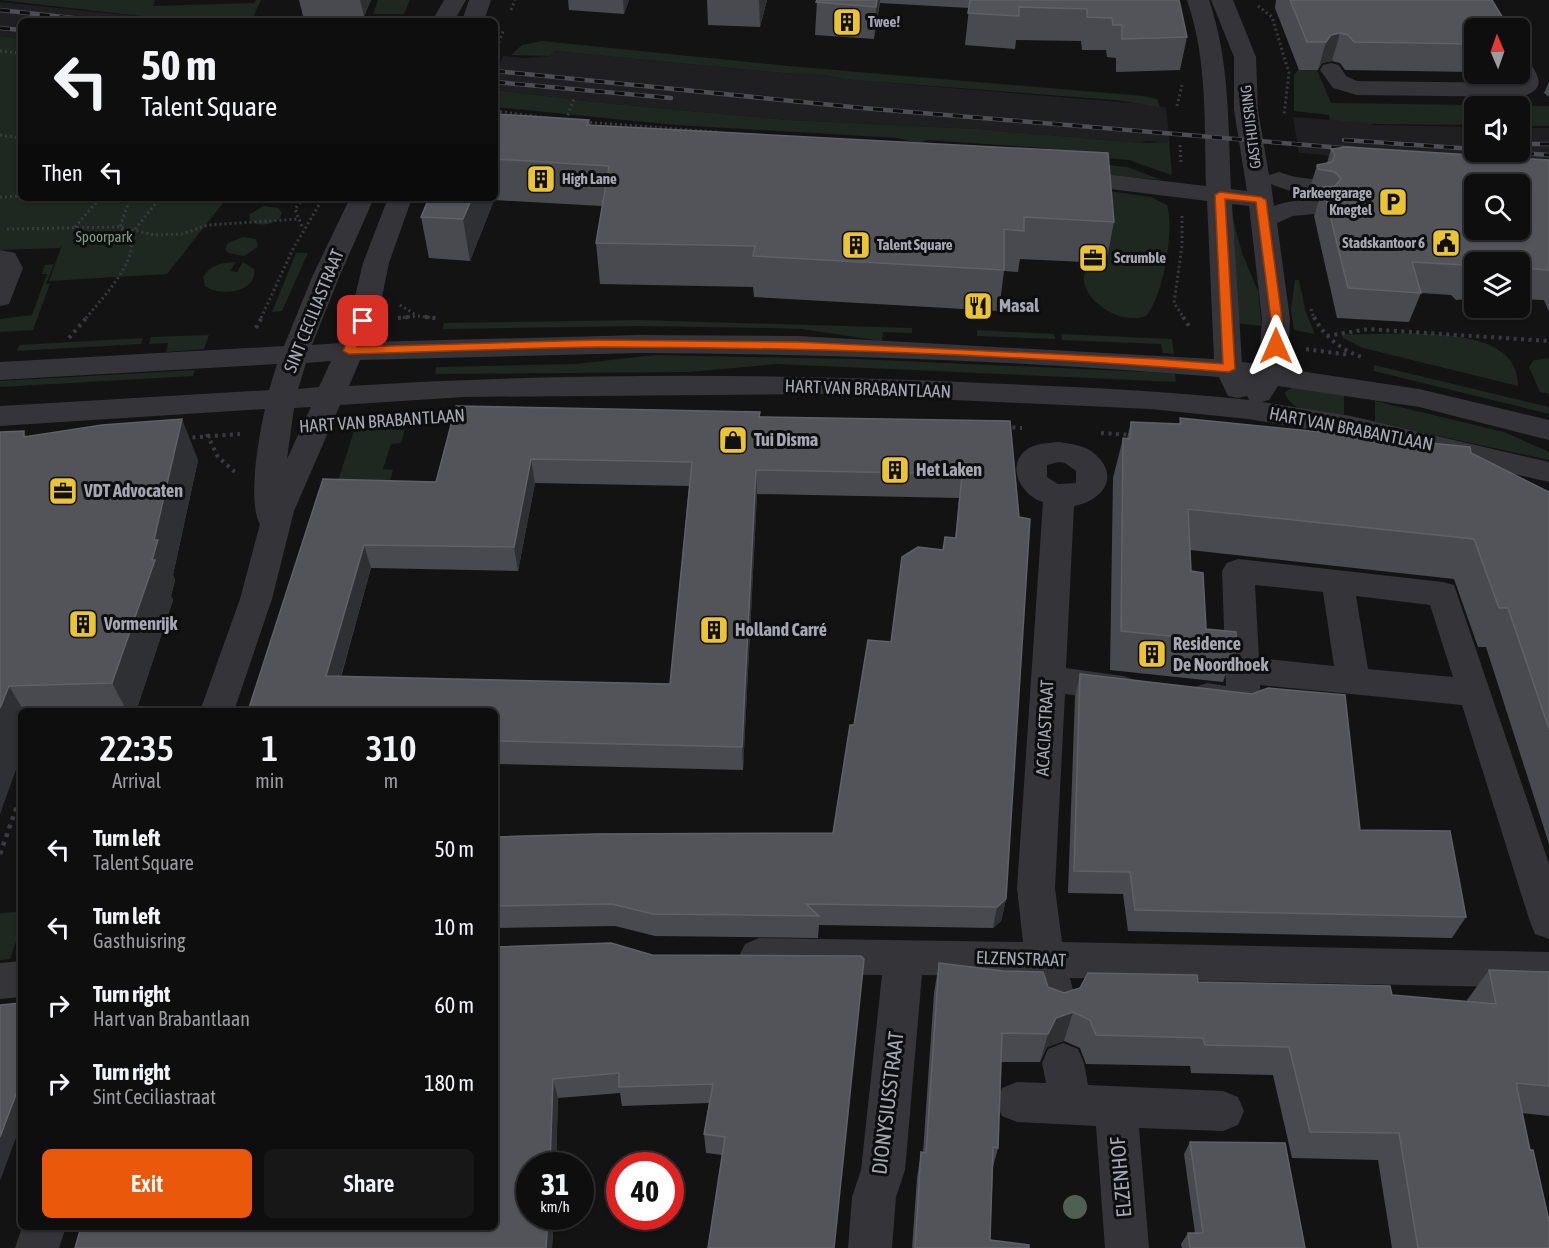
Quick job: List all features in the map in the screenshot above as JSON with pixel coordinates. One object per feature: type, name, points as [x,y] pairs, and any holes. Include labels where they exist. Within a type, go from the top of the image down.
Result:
[{"type":"street","points":[[445,18],[454,0]]},
{"type":"street","points":[[474,18],[480,0]]},
{"type":"street","name":"GASTHUISRING","points":[[1198,0],[1213,53],[1217,79],[1215,108],[1229,369],[1248,410]]},
{"type":"street","name":"GASTHUISRING","points":[[1222,0],[1245,57],[1246,110],[1276,319],[1276,346],[1272,374],[1248,410]]},
{"type":"street","points":[[1330,70],[1335,80],[1342,85],[1357,88],[1520,90],[1528,84]]},
{"type":"street","points":[[1047,158],[1094,180],[1220,195],[1262,210],[1290,209],[1314,196],[1279,179]]},
{"type":"street","name":"SINT CECILIASTRAAT","points":[[273,536],[270,496],[275,430],[281,399],[293,354],[361,201]]},
{"type":"street","name":"SINT CECILIASTRAAT","points":[[218,708],[256,599],[279,511],[363,321],[376,263],[399,201]]},
{"type":"street","points":[[0,258],[6,259],[10,268],[0,298]]},
{"type":"street","points":[[0,371],[349,351],[607,344],[798,345],[1157,363],[1229,369],[1419,398],[1549,430]]},
{"type":"street","name":"HART VAN BRABANTLAAN","points":[[0,416],[464,388],[825,386],[1150,400],[1248,410],[1351,426],[1549,472]]},
{"type":"street","name":"ACACIASTRAAT","points":[[1045,960],[1036,888],[1059,496]]},
{"type":"street","points":[[1048,679],[1244,701],[1238,571],[1443,594],[1549,922]]},
{"type":"street","points":[[1338,582],[1353,681]]},
{"type":"street","points":[[1243,670],[1474,693]]},
{"type":"street","name":"ELZENSTRAAT","points":[[726,956],[904,957],[1549,970]]},
{"type":"street","name":"DIONYSIUSSTRAAT","points":[[870,1248],[874,1197],[883,1170],[904,957]]},
{"type":"street","points":[[1045,960],[1056,1002]]},
{"type":"street","points":[[0,981],[18,979]]},
{"type":"street","points":[[1064,1063],[1071,1104]]},
{"type":"street","points":[[1017,1102],[1223,1111]]},
{"type":"street","name":"ELZENHOF","points":[[1116,1107],[1127,1248]]},
{"type":"street","points":[[36,1248],[43,1230]]},
{"type":"path","points":[[1259,1],[1258,6],[1272,17],[1289,73],[1284,116]]},
{"type":"path","points":[[0,51],[18,53]]},
{"type":"path","points":[[574,99],[566,120],[574,120]]},
{"type":"path","points":[[498,111],[554,118]]},
{"type":"path","points":[[581,121],[727,133]]},
{"type":"path","points":[[0,135],[18,138]]},
{"type":"path","points":[[1180,145],[1182,246],[1174,303],[1197,337]]},
{"type":"path","points":[[0,197],[18,196]]},
{"type":"path","points":[[75,227],[97,201]]},
{"type":"path","points":[[120,227],[129,201]]},
{"type":"path","points":[[129,237],[158,201]]},
{"type":"path","points":[[301,201],[295,209],[303,230]]},
{"type":"path","points":[[255,329],[303,230],[321,201]]},
{"type":"path","points":[[0,230],[120,227],[154,235],[182,234],[208,225],[299,219]]},
{"type":"path","points":[[69,339],[118,278],[132,252],[129,237],[120,227]]},
{"type":"path","points":[[1310,302],[1312,313],[1327,336],[1350,355]]},
{"type":"path","points":[[1327,336],[1368,329],[1549,341]]},
{"type":"path","points":[[1002,427],[1025,428]]},
{"type":"path","name":"HART VAN BRABANTLAAN","points":[[180,439],[275,430]]},
{"type":"path","points":[[1093,432],[1137,435]]},
{"type":"path","points":[[0,854],[18,803]]},
{"type":"shaded area","points":[[0,2],[155,18],[18,18],[18,38],[0,36]]},
{"type":"shaded area","points":[[553,51],[1166,107],[1170,143],[1146,141],[1141,143],[977,129],[789,120],[603,103],[498,90],[498,68],[503,56],[525,58],[550,56]]},
{"type":"shaded area","points":[[1293,117],[1372,123],[1373,125],[1464,127],[1464,162],[1530,162],[1530,128],[1549,128],[1549,174],[1336,159],[1325,155],[1299,153]]},
{"type":"green space","points":[[0,0],[155,0],[153,6],[254,3],[256,0],[261,0],[253,17],[263,18],[158,18]]},
{"type":"green space","points":[[378,0],[410,0],[404,14],[373,14]]},
{"type":"green space","name":"Spoorpark","points":[[0,36],[18,38],[18,201],[225,201],[167,274],[49,281],[62,245],[60,248],[0,250]]},
{"type":"green space","points":[[542,41],[788,66],[1143,96],[1157,99],[1160,107],[1115,100],[853,80],[823,75],[554,51],[550,56],[511,55],[522,45]]},
{"type":"green space","points":[[1299,69],[1317,70],[1331,103],[1464,105],[1464,125],[1378,124],[1330,120],[1329,115],[1294,111],[1294,75]]},
{"type":"green space","points":[[498,90],[603,103],[789,120],[977,129],[1141,143],[1169,142],[1172,173],[1171,175],[1129,160],[1105,158],[1107,165],[1127,167],[1162,180],[1110,175],[1043,148],[927,140],[919,143],[897,138],[675,125],[498,107]]},
{"type":"green space","points":[[1530,106],[1549,106],[1549,126],[1530,126]]},
{"type":"green space","points":[[1088,188],[1151,197],[1167,205],[1169,230],[1166,262],[1158,294],[1146,316],[1128,318],[1118,316],[1100,306],[1087,291],[1084,279],[1088,262],[1106,263]]},
{"type":"green space","points":[[264,206],[278,208],[282,213],[280,218],[264,225],[256,224],[249,219],[250,214]]},
{"type":"green space","points":[[1232,215],[1242,253],[1258,291],[1262,326],[1235,323]]},
{"type":"green space","points":[[243,237],[256,239],[258,247],[244,256],[228,253],[225,249],[228,243]]},
{"type":"green space","points":[[296,253],[308,253],[282,311],[272,312]]},
{"type":"green space","points":[[236,262],[230,271],[237,272],[243,262],[254,269],[254,277],[244,288],[228,292],[205,286],[203,277],[209,270],[222,264]]},
{"type":"green space","points":[[54,264],[46,284],[50,284],[33,330],[0,332],[0,319],[32,315],[47,274],[42,274],[45,265]]},
{"type":"green space","points":[[1295,280],[1299,280],[1306,313],[1315,334],[1294,330],[1291,309]]},
{"type":"green space","points":[[639,320],[912,328],[912,333],[883,332],[882,341],[802,329],[767,328],[638,326],[443,329],[444,323]]},
{"type":"green space","points":[[977,330],[1054,334],[1055,339],[977,336]]},
{"type":"green space","points":[[1061,334],[1172,339],[1174,354],[1163,353],[1161,344],[1062,340]]},
{"type":"green space","points":[[1342,334],[1447,335],[1475,340],[1497,349],[1513,364],[1518,386],[1363,348],[1343,338]]},
{"type":"green space","points":[[209,335],[204,349],[166,352],[168,343],[149,344],[151,337]]},
{"type":"green space","points":[[143,338],[141,344],[17,351],[19,345]]},
{"type":"green space","points":[[655,355],[857,359],[1148,372],[1175,374],[1176,382],[777,364],[689,372],[435,374],[436,367],[576,364]]},
{"type":"green space","points":[[1549,358],[1549,394],[1540,392],[1529,367],[1534,360]]},
{"type":"green space","points":[[1374,365],[1549,407],[1549,414],[1374,371]]},
{"type":"green space","points":[[195,370],[193,376],[0,387],[0,381]]},
{"type":"green space","points":[[1294,387],[1344,395],[1344,418],[1309,412],[1293,405],[1285,392]]},
{"type":"green space","points":[[1375,401],[1504,432],[1549,452],[1549,460],[1375,422]]},
{"type":"green space","points":[[355,428],[405,430],[401,443],[391,444],[383,469],[393,470],[389,485],[337,484]]},
{"type":"green space","points":[[18,912],[18,936],[10,959],[0,960],[0,913]]},
{"type":"building","points":[[817,0],[877,0],[876,7],[816,2]]},
{"type":"building","points":[[970,0],[1179,0],[1187,37],[1122,39],[1122,25],[1113,25],[1112,18],[1087,17],[1087,9],[1019,7],[1019,16],[968,13]]},
{"type":"building","points":[[1290,0],[1492,0],[1503,18],[1464,18],[1464,44],[1354,42],[1348,35],[1340,33],[1331,35],[1326,42],[1307,42]]},
{"type":"building","points":[[498,114],[589,120],[587,125],[1108,153],[1114,222],[1024,217],[1024,231],[1004,229],[1004,270],[753,256],[755,246],[596,243],[609,166],[498,159]]},
{"type":"building","name":"Stadskantoor 6","points":[[1347,147],[1464,155],[1464,162],[1549,160],[1549,270],[1530,269],[1530,252],[1464,252],[1464,266],[1412,262],[1421,293],[1348,288],[1323,187],[1335,186],[1341,179],[1335,172],[1318,169],[1317,165],[1332,162],[1335,155],[1331,149]]},
{"type":"building","points":[[428,201],[471,201],[463,219],[421,217]]},
{"type":"building","points":[[456,406],[760,412],[759,417],[1010,421],[1019,517],[1030,519],[1006,899],[997,907],[806,904],[819,916],[653,914],[612,904],[498,906],[498,837],[833,833],[850,725],[854,725],[868,640],[891,642],[902,557],[918,547],[943,550],[945,537],[956,538],[962,474],[756,470],[742,747],[498,741],[498,708],[249,708],[323,479],[436,482]],"holes":[[[531,459],[692,462],[670,684],[326,676],[364,545],[514,547]]]},
{"type":"building","points":[[1180,418],[1470,447],[1471,453],[1549,492],[1549,729],[1508,608],[1499,608],[1474,539],[1188,509],[1191,571],[1203,573],[1206,629],[1236,632],[1237,643],[1121,631],[1123,438],[1130,439],[1131,422],[1181,424]]},
{"type":"building","name":"Vormenrijk","points":[[182,419],[154,540],[158,540],[152,560],[155,560],[112,683],[9,686],[0,708],[0,432],[24,431],[24,437],[102,425]]},
{"type":"building","points":[[1080,674],[1252,694],[1268,688],[1345,695],[1360,830],[1450,831],[1466,917],[1135,910],[1130,872],[1074,871]]},
{"type":"building","points":[[611,943],[652,955],[861,956],[864,959],[834,1248],[708,1248],[725,1137],[704,1134],[713,1084],[619,1087],[619,1073],[553,1079],[550,1152],[516,1152],[516,1230],[547,1230],[546,1248],[75,1248],[80,1230],[498,1230],[498,947]]},
{"type":"building","points":[[939,963],[1004,971],[1043,972],[1048,987],[1064,993],[1080,988],[1088,973],[1197,975],[1198,982],[1390,986],[1392,995],[1496,1004],[1489,970],[1549,972],[1549,1086],[1516,1083],[1530,1150],[1533,1150],[1549,1221],[1549,1248],[1418,1248],[1399,1133],[1310,1132],[1289,1047],[1205,1045],[1203,1038],[1096,1035],[1090,1020],[1073,1012],[1056,1018],[1048,1034],[1002,1033],[998,1148],[993,1147],[990,1240],[1029,1245],[1029,1248],[915,1248],[921,1152],[926,1153]]},
{"type":"building","points":[[18,1003],[18,1089],[0,1137],[0,1005]]},
{"type":"building","points":[[1190,1142],[1285,1143],[1305,1248],[1190,1248],[1188,1233],[1203,1233]]},
{"type":"railway","points":[[0,10],[73,18]]},
{"type":"railway","points":[[0,28],[18,30]]},
{"type":"railway","points":[[498,71],[862,108],[1355,149]]},
{"type":"railway","points":[[498,82],[671,98]]},
{"type":"railway","points":[[1344,140],[1464,148]]},
{"type":"railway","points":[[1530,144],[1549,144]]},
{"type":"railway","points":[[1530,154],[1549,155]]},
{"type":"place","name":"Twee!","points":[[847,22]]},
{"type":"place","name":"High Lane","points":[[541,179]]},
{"type":"place","name":"Parkeergarage Knegtel","points":[[1393,202]]},
{"type":"place","name":"Stadskantoor 6","points":[[1446,243]]},
{"type":"place","name":"Talent Square","points":[[856,245]]},
{"type":"place","name":"Scrumble","points":[[1093,258]]},
{"type":"place","name":"Masal","points":[[978,306]]},
{"type":"place","name":"Tui Disma","points":[[733,440]]},
{"type":"place","name":"Het Laken","points":[[895,470]]},
{"type":"place","name":"VDT Advocaten","points":[[63,491]]},
{"type":"place","name":"Vormenrijk","points":[[83,624]]},
{"type":"place","name":"Holland Carré","points":[[714,630]]},
{"type":"place","name":"Residence De Noordhoek","points":[[1152,654]]},
{"type":"route","points":[[363,321],[349,351],[597,344],[798,345],[1157,363],[1229,369],[1220,195],[1261,200],[1276,319],[1276,346]]}]
